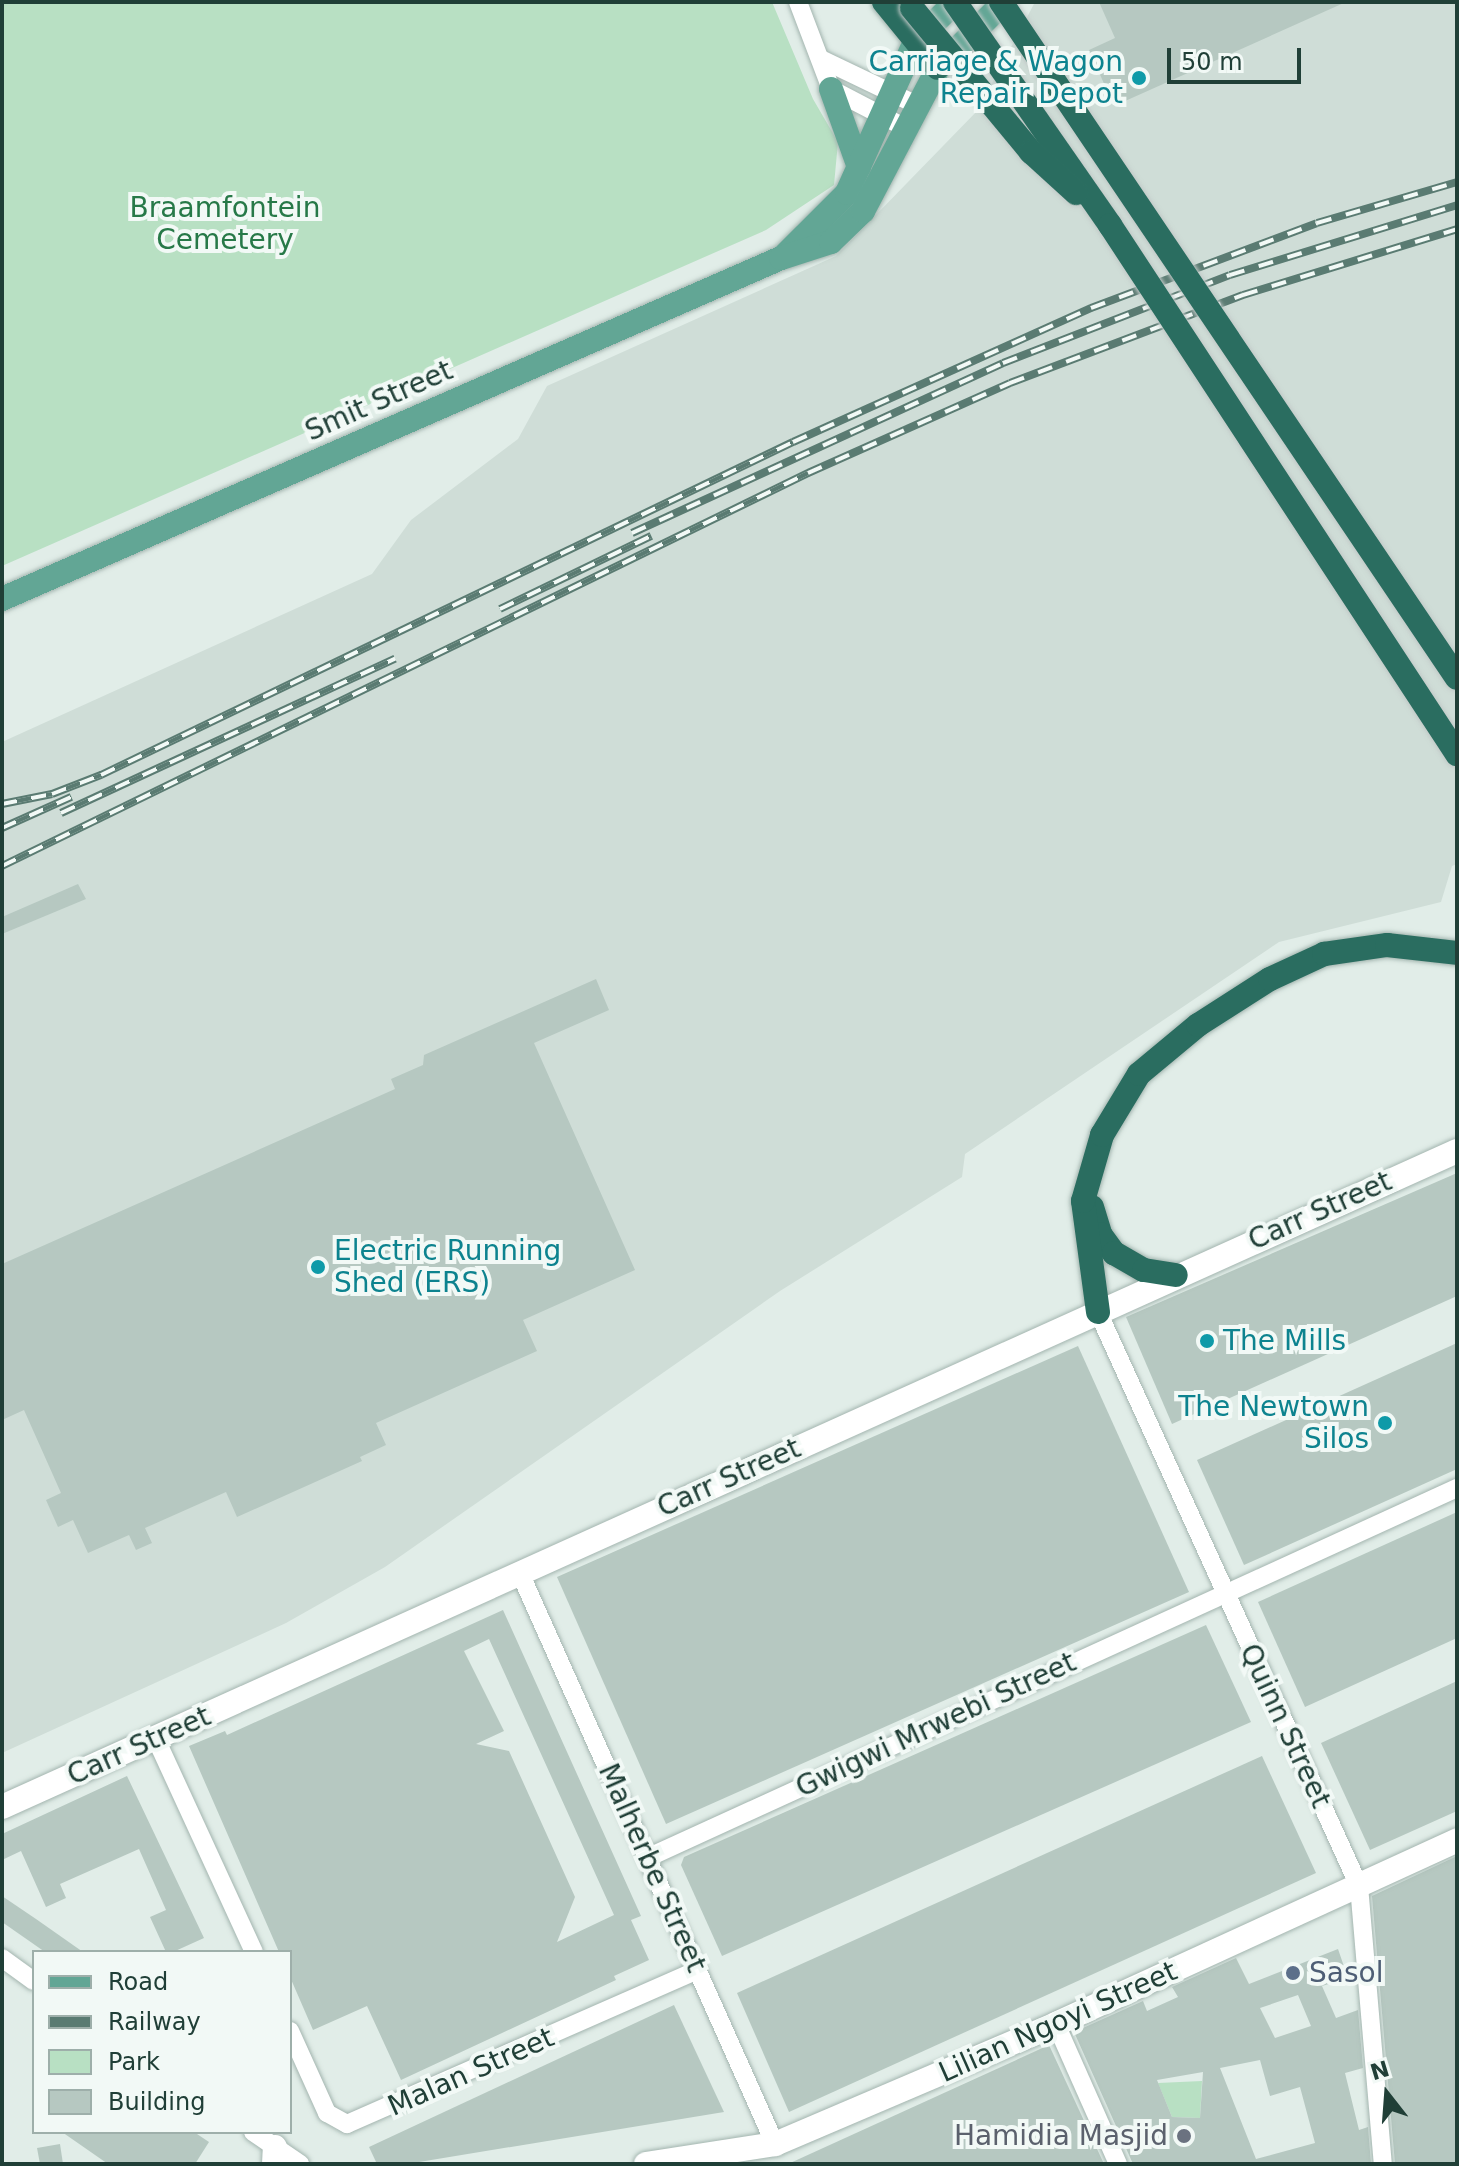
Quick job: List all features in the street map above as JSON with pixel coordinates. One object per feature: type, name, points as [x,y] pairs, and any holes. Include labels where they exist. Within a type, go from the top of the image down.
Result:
[{"type":"highway","points":[[884,2],[938,68]]},
{"type":"highway","points":[[955,2],[1110,225],[1457,754]]},
{"type":"highway","points":[[1002,2],[1457,678]]},
{"type":"highway","points":[[910,5],[1031,152],[1110,225]]},
{"type":"highway","points":[[1098,1312],[1083,1222],[1086,1185],[1102,1135],[1124,1091],[1139,1074],[1198,1025],[1270,979],[1324,954],[1357,947],[1414,945],[1457,953]]},
{"type":"highway","points":[[1086,1185],[1107,1245],[1144,1270],[1176,1275]]},
{"type":"main road","name":"Smit Street","points":[[781,258],[828,217],[859,167],[915,42],[955,2]]},
{"type":"main road","name":"Smit Street","points":[[2,599],[781,258],[817,250],[863,211],[938,68],[1002,2]]},
{"type":"main road","points":[[831,89],[859,167]]},
{"type":"street","points":[[798,2],[831,89],[908,129]]},
{"type":"street","points":[[821,59],[919,106]]},
{"type":"street","name":"Carr Street","points":[[2,1807],[159,1745],[520,1573],[1457,1151]]},
{"type":"street","name":"Quinn Street","points":[[1098,1312],[1359,1886],[1383,2164]]},
{"type":"street","name":"Gwigwi Mrwebi Street","points":[[647,1858],[1457,1488]]},
{"type":"street","name":"Malherbe Street","points":[[520,1573],[779,2154]]},
{"type":"street","points":[[159,1745],[253,1950]]},
{"type":"street","name":"Lilian Ngoyi Street","points":[[646,2164],[779,2154],[1457,1840]]},
{"type":"street","points":[[2,1958],[32,1980]]},
{"type":"street","name":"Malan Street","points":[[292,2043],[327,2113],[347,2124],[698,1970]]},
{"type":"street","points":[[1056,2024],[1118,2164]]},
{"type":"street","points":[[255,2134],[274,2155],[300,2164]]},
{"type":"shaded area","points":[[1035,2],[1457,2],[1457,864],[1452,866],[1441,902],[1279,942],[965,1154],[962,1177],[780,1291],[385,1567],[286,1623],[2,1753],[2,742],[372,574],[411,520],[518,439],[547,386],[836,256],[978,110]]},
{"type":"green space","name":"Braamfontein Cemetery","points":[[2,2],[772,2],[813,99],[838,142],[834,185],[766,230],[2,566]]},
{"type":"green space","points":[[1202,2081],[1200,2118],[1172,2117],[1158,2083]]},
{"type":"building","name":"Carriage & Wagon Repair Depot","points":[[1099,2],[1346,2],[1114,106],[1089,50],[1115,38]]},
{"type":"building","points":[[78,884],[86,899],[2,934],[2,917]]},
{"type":"building","name":"Electric Running Shed (ERS)","points":[[596,979],[609,1010],[534,1043],[635,1270],[523,1320],[537,1351],[376,1423],[386,1445],[360,1457],[362,1461],[237,1517],[226,1492],[145,1528],[152,1543],[136,1550],[129,1535],[88,1553],[73,1520],[58,1527],[46,1500],[61,1493],[24,1410],[2,1420],[2,1264],[395,1089],[391,1079],[423,1065],[424,1055]]},
{"type":"building","points":[[1457,1173],[1457,1296],[1172,1424],[1126,1317]]},
{"type":"building","points":[[1457,1343],[1457,1469],[1244,1565],[1197,1460]]},
{"type":"building","points":[[1078,1346],[1189,1592],[666,1824],[557,1577]]},
{"type":"building","points":[[1457,1512],[1457,1638],[1305,1707],[1258,1602]]},
{"type":"building","points":[[503,1610],[641,1916],[631,1920],[649,1960],[614,1976],[616,1980],[401,2080],[367,2006],[313,2030],[292,1982],[292,1950],[278,1950],[189,1746],[225,1731],[227,1735]],"holes":[[[489,1639],[614,1915],[557,1942],[575,1897],[509,1751],[476,1744],[504,1731],[464,1651]]]},
{"type":"building","points":[[1206,1625],[1251,1722],[722,1956],[681,1865],[684,1857]]},
{"type":"building","points":[[1457,1681],[1457,1811],[1370,1850],[1321,1743]]},
{"type":"building","points":[[1262,1756],[1316,1873],[789,2112],[737,1993]]},
{"type":"building","points":[[127,1776],[204,1938],[177,1950],[165,1950],[150,1917],[166,1910],[139,1849],[60,1884],[66,1898],[46,1907],[21,1851],[2,1860],[2,1834]]},
{"type":"building","points":[[1457,1856],[1457,2164],[1395,2164],[1372,1896]]},
{"type":"building","points":[[2,1896],[80,1950],[42,1950],[2,1922]]},
{"type":"building","points":[[1338,1949],[1348,1978],[1322,1986],[1336,2018],[1358,2010],[1363,2068],[1345,2073],[1359,2130],[1368,2127],[1371,2164],[1133,2164],[1074,2032],[1143,2001],[1147,2011],[1178,1997],[1172,1987],[1236,1958],[1249,1984]],"holes":[[[1298,1995],[1311,2026],[1275,2038],[1260,2008]],[[1260,2060],[1270,2096],[1300,2087],[1315,2143],[1256,2159],[1220,2068]],[[1203,2072],[1200,2118],[1172,2117],[1157,2080]]]},
{"type":"building","points":[[674,2005],[724,2112],[407,2164],[377,2164],[369,2147]]},
{"type":"building","points":[[1049,2045],[1104,2164],[788,2164]]},
{"type":"building","points":[[65,2134],[197,2134],[209,2142],[195,2164],[108,2164]]},
{"type":"building","points":[[60,2144],[63,2164],[40,2164],[37,2148]]},
{"type":"railway","points":[[2,804],[52,794],[101,775],[793,442],[1091,308],[1317,223],[1457,182]]},
{"type":"railway","points":[[632,533],[1003,363],[1230,275],[1457,205]]},
{"type":"railway","points":[[2,866],[808,473],[1010,383],[1243,295],[1457,229]]},
{"type":"railway","points":[[500,609],[651,536]]},
{"type":"railway","points":[[61,813],[395,659]]},
{"type":"railway","points":[[2,828],[71,797]]},
{"type":"place","name":"Carriage & Wagon Repair Depot","points":[[1139,78]]},
{"type":"place","name":"Electric Running Shed (ERS)","points":[[318,1267]]},
{"type":"place","name":"The Mills","points":[[1207,1341]]},
{"type":"place","name":"The Newtown Silos","points":[[1385,1423]]},
{"type":"place","name":"Sasol","points":[[1293,1973]]},
{"type":"place","name":"Hamidia Masjid","points":[[1184,2136]]}]
